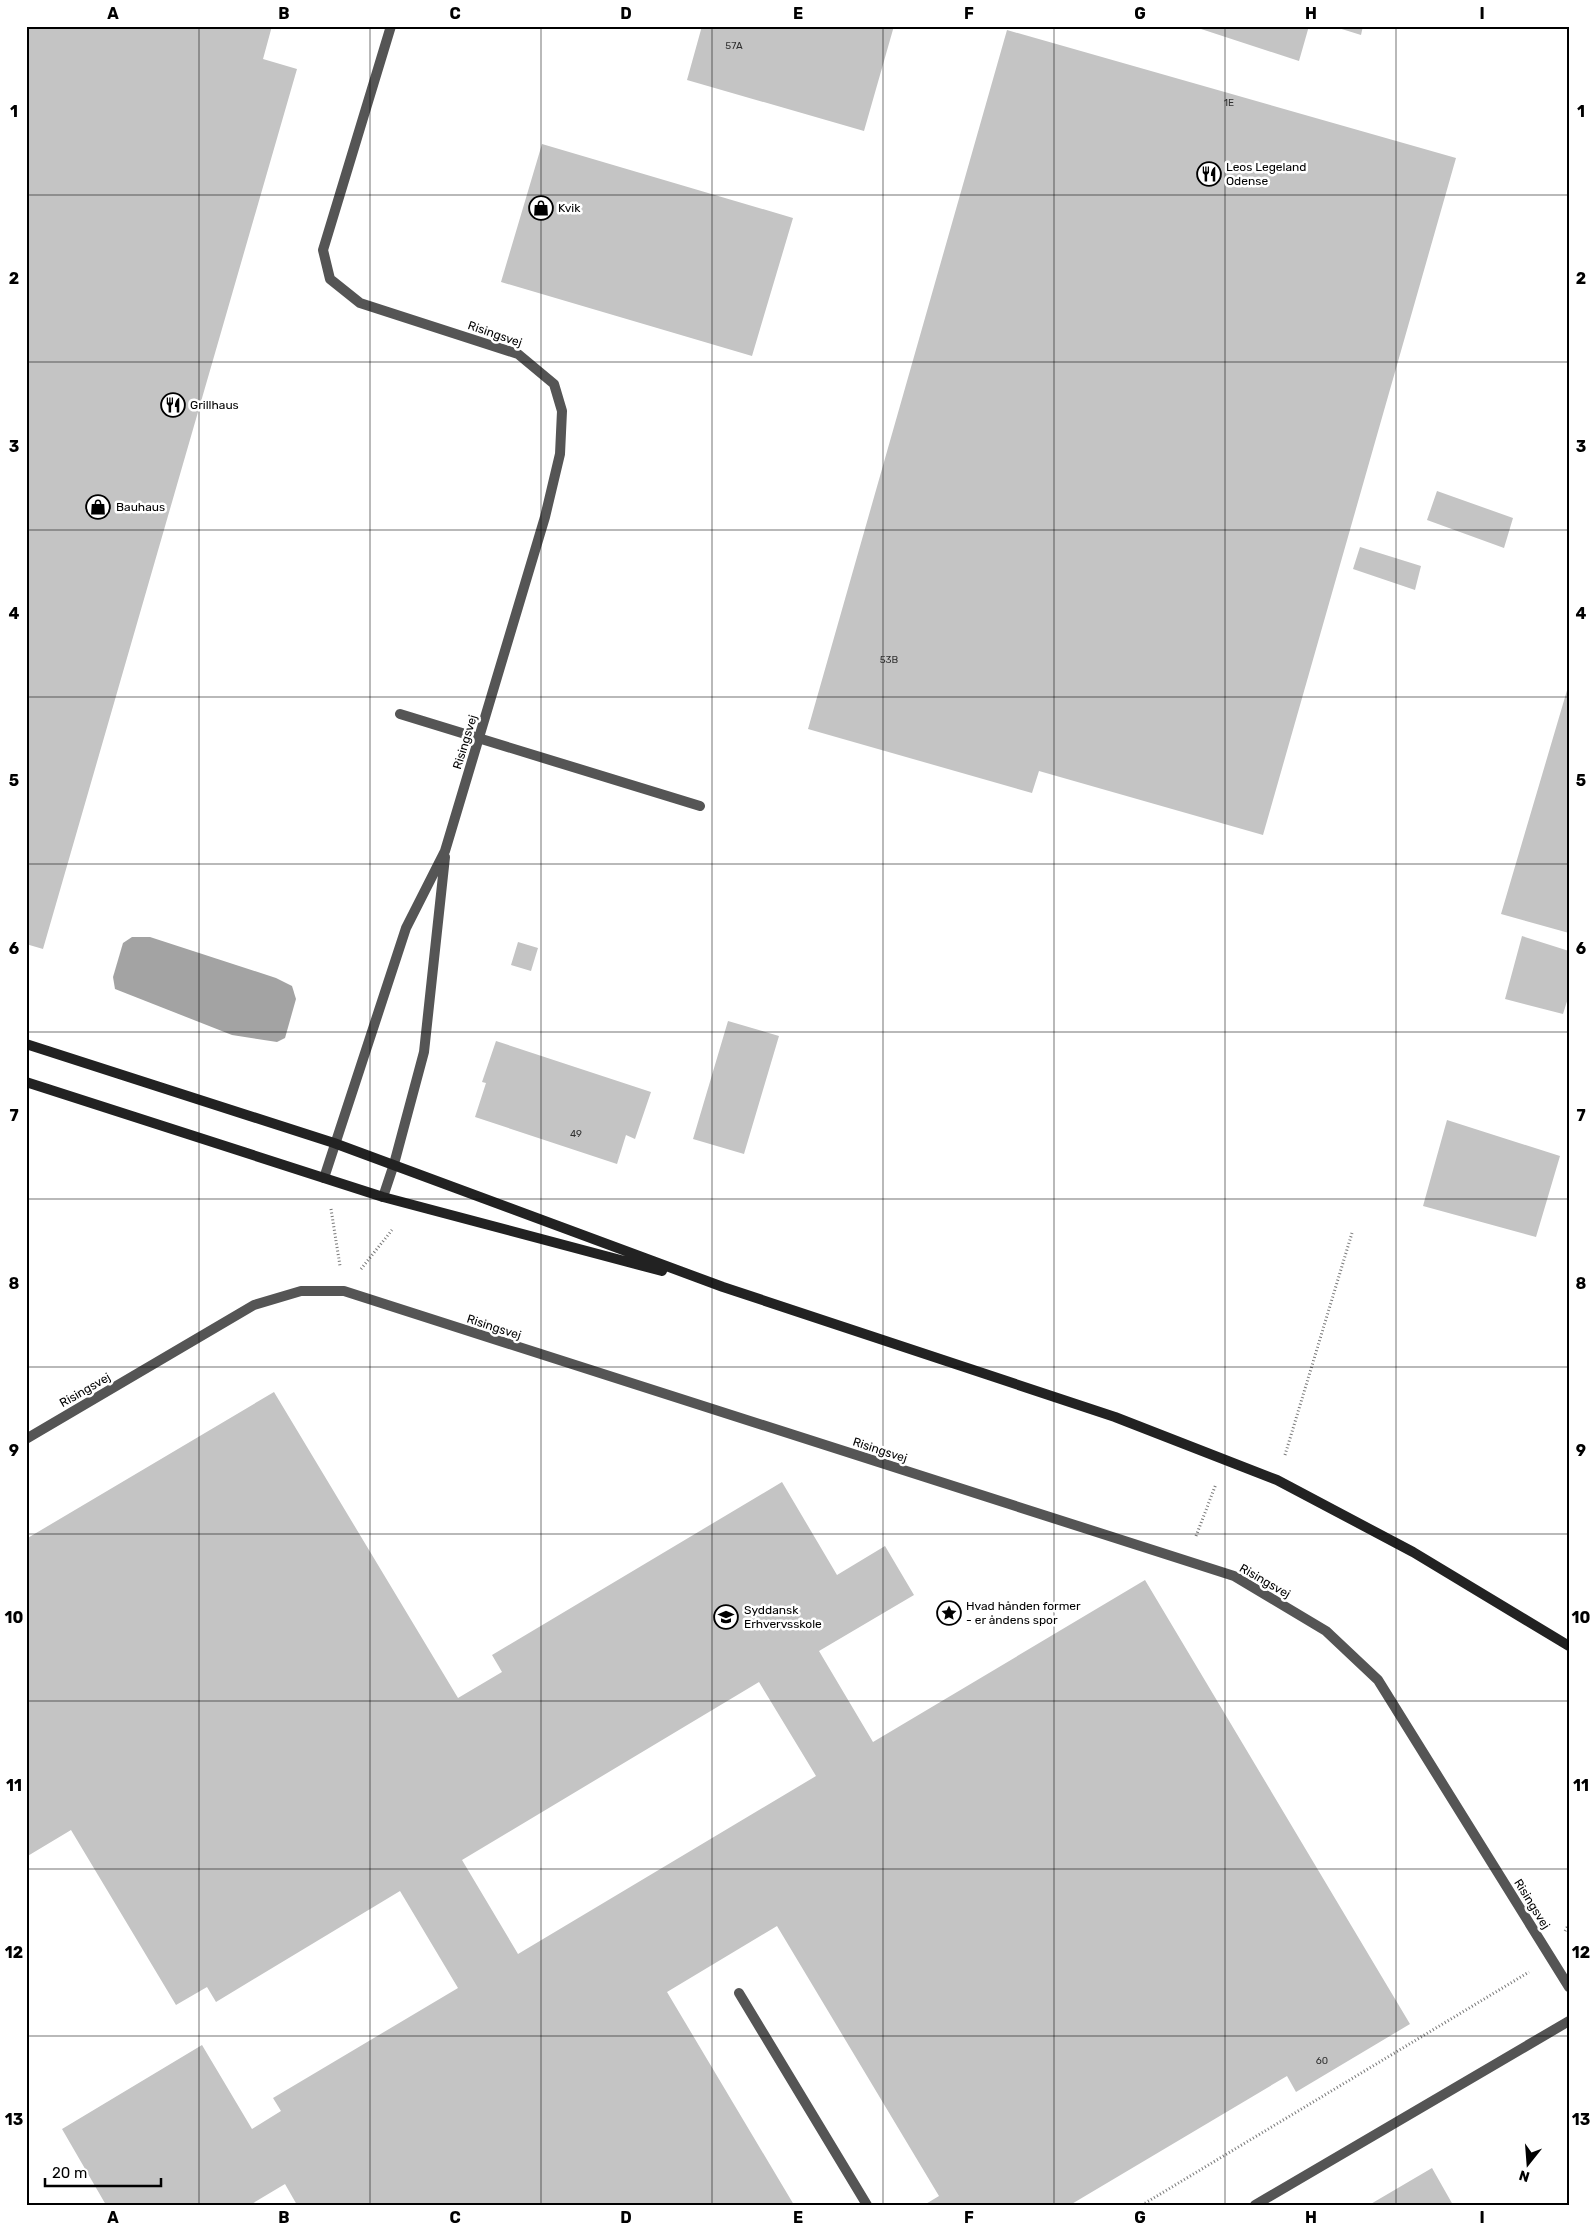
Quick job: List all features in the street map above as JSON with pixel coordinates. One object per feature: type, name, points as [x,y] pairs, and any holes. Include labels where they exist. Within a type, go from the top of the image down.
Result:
[{"type":"street","name":"Risingsvej","points":[[324,1178],[406,928],[445,851],[545,517],[560,454],[562,411],[554,384],[518,354],[360,303],[330,280],[323,250],[391,26]]},
{"type":"street","points":[[400,714],[700,806]]},
{"type":"street","name":"Risingsvej","points":[[383,1197],[394,1164],[424,1052],[445,851]]},
{"type":"street","points":[[26,1044],[334,1143],[723,1287],[1116,1417],[1277,1480],[1413,1552],[1569,1646]]},
{"type":"street","points":[[26,1082],[383,1197],[723,1287]]},
{"type":"street","name":"Risingsvej","points":[[26,1439],[254,1305],[301,1291],[344,1292],[1234,1576],[1326,1631],[1378,1680],[1569,1986]]},
{"type":"street","points":[[739,1993],[867,2205]]},
{"type":"street","points":[[1255,2205],[1569,2021]]},
{"type":"path","points":[[331,1208],[344,1292]]},
{"type":"path","points":[[344,1292],[392,1230]]},
{"type":"path","points":[[1277,1480],[1352,1233]]},
{"type":"path","points":[[1205,1514],[1225,1460]]},
{"type":"path","points":[[1142,2205],[1551,1958]]},
{"type":"shaded area","points":[[132,937],[150,937],[276,978],[292,986],[296,999],[285,1038],[277,1042],[232,1035],[115,989],[113,977],[123,943]]},
{"type":"building","name":"Bauhaus","points":[[26,26],[272,26],[263,59],[297,69],[43,949],[26,944]]},
{"type":"building","points":[[702,26],[894,26],[864,131],[687,80]]},
{"type":"building","points":[[1198,26],[1309,26],[1299,61],[1198,28]]},
{"type":"building","points":[[1332,26],[1363,26],[1361,35]]},
{"type":"building","points":[[1007,30],[1456,158],[1263,835],[1039,771],[1032,793],[808,729]]},
{"type":"building","points":[[542,144],[793,218],[752,356],[501,282]]},
{"type":"building","points":[[1437,491],[1513,518],[1504,548],[1427,520]]},
{"type":"building","points":[[1360,547],[1421,566],[1415,590],[1353,569]]},
{"type":"building","points":[[1569,687],[1569,933],[1501,914]]},
{"type":"building","points":[[1522,936],[1569,951],[1569,995],[1563,1014],[1505,999]]},
{"type":"building","points":[[518,942],[538,948],[531,971],[511,965]]},
{"type":"building","points":[[728,1021],[779,1036],[744,1154],[693,1139]]},
{"type":"building","points":[[496,1041],[651,1092],[635,1139],[626,1135],[617,1164],[475,1117],[486,1083],[482,1082]]},
{"type":"building","points":[[1447,1120],[1560,1156],[1536,1237],[1423,1206]]},
{"type":"building","points":[[274,1392],[458,1698],[502,1672],[492,1655],[782,1482],[837,1575],[885,1546],[914,1595],[819,1651],[873,1742],[1145,1580],[1410,2024],[1296,2092],[1287,2076],[1070,2205],[924,2205],[939,2196],[777,1926],[667,1992],[794,2205],[297,2205],[285,2184],[250,2205],[106,2205],[62,2129],[202,2045],[252,2129],[281,2111],[273,2098],[458,1988],[400,1891],[216,2002],[207,1987],[176,2005],[71,1830],[26,1857],[26,1539]],"holes":[[[759,1682],[816,1776],[518,1954],[462,1860]]]},
{"type":"building","points":[[1432,2168],[1453,2205],[1369,2205]]},
{"type":"place","name":"Leos Legeland Odense","points":[[1209,174]]},
{"type":"place","name":"Kvik","points":[[541,208]]},
{"type":"place","name":"Grillhaus","points":[[173,405]]},
{"type":"place","name":"Bauhaus","points":[[98,507]]},
{"type":"place","name":"Hvad hånden former - er åndens spor","points":[[949,1613]]},
{"type":"place","name":"Syddansk Erhvervsskole","points":[[726,1617]]}]
